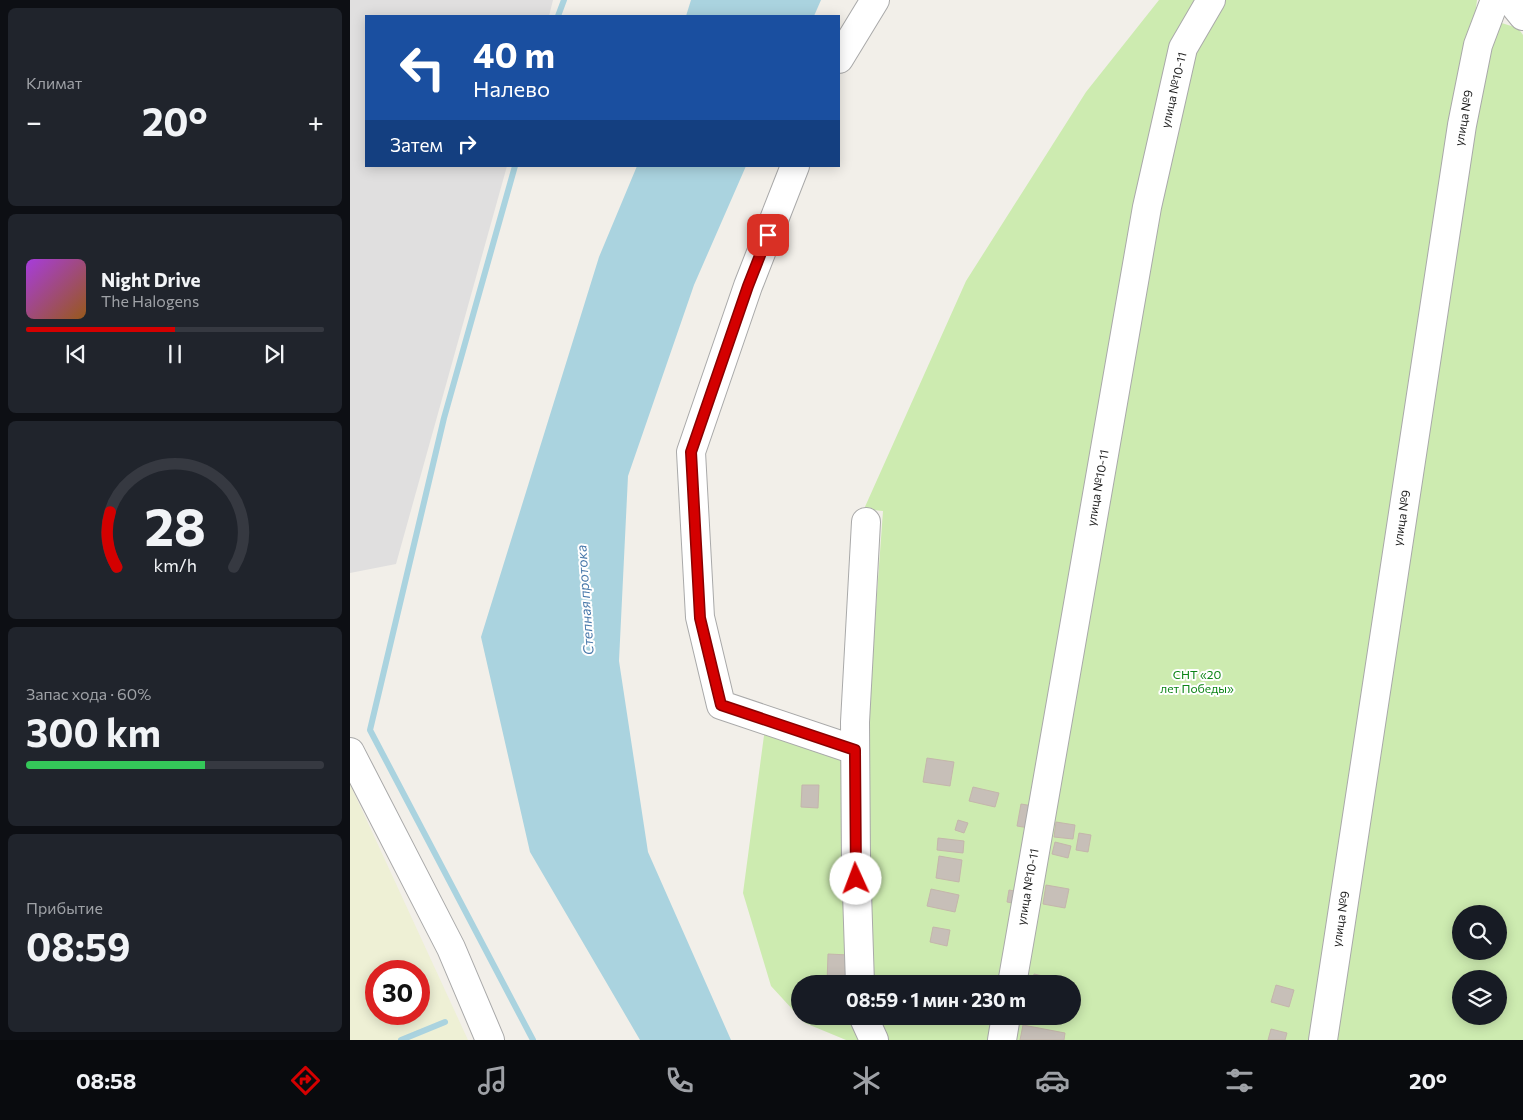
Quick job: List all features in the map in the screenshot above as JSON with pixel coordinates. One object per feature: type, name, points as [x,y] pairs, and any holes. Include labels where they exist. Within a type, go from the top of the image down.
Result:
[{"type":"street","points":[[840,57],[875,0]]},
{"type":"street","name":"улица №10-11","points":[[1014,975],[1147,207],[1183,48],[1212,0]]},
{"type":"street","name":"улица №9","points":[[1323,1040],[1462,126],[1478,45],[1495,0]]},
{"type":"street","points":[[1510,0],[1523,16]]},
{"type":"street","points":[[795,167],[748,286],[691,452],[700,618],[721,705],[855,750]]},
{"type":"street","points":[[860,975],[856,862],[855,722],[866,522]]},
{"type":"street","points":[[350,752],[451,948],[490,1040]]},
{"type":"street","points":[[867,1025],[874,1040]]},
{"type":"street","points":[[1002,1040],[1004,1025]]},
{"type":"shaded area","points":[[350,0],[553,0],[549,15],[365,15],[365,167],[507,167],[396,564],[350,573]]},
{"type":"green space","name":"СНТ «20 лет Победы»","points":[[1159,0],[1477,0],[1475,15],[1518,28],[1523,35],[1523,1040],[846,1040],[810,1025],[1081,1025],[1081,975],[791,975],[791,1008],[771,986],[743,893],[765,728],[866,745],[883,511],[864,509],[966,281],[1086,92]]},
{"type":"green space","points":[[350,784],[468,1040],[350,1040]]},
{"type":"water","points":[[691,0],[821,0],[814,15],[686,15]]},
{"type":"water","name":"Степная протока","points":[[637,167],[746,167],[694,285],[628,476],[619,661],[648,852],[731,1040],[640,1040],[530,852],[481,637],[599,257]]},
{"type":"building","points":[[927,758],[954,762],[950,786],[923,782]]},
{"type":"building","points":[[802,785],[819,785],[818,808],[801,807]]},
{"type":"building","points":[[973,787],[999,793],[995,807],[969,801]]},
{"type":"building","points":[[1021,804],[1039,807],[1035,829],[1017,826]]},
{"type":"building","points":[[958,820],[968,823],[964,833],[955,830]]},
{"type":"building","points":[[1056,822],[1075,825],[1073,839],[1054,837]]},
{"type":"building","points":[[1079,833],[1091,835],[1088,852],[1076,850]]},
{"type":"building","points":[[938,838],[964,841],[963,853],[937,850]]},
{"type":"building","points":[[1055,842],[1071,846],[1068,858],[1052,854]]},
{"type":"building","points":[[939,856],[962,860],[959,882],[936,878]]},
{"type":"building","points":[[1046,885],[1069,889],[1065,908],[1043,904]]},
{"type":"building","points":[[931,889],[959,895],[955,912],[927,906]]},
{"type":"building","points":[[1009,890],[1026,893],[1023,905],[1007,902]]},
{"type":"building","points":[[933,927],[950,930],[947,946],[930,942]]},
{"type":"building","points":[[828,954],[849,955],[848,975],[827,975]]},
{"type":"building","points":[[1276,985],[1294,990],[1289,1007],[1271,1002]]},
{"type":"building","points":[[1023,1025],[1065,1033],[1064,1040],[1020,1040]]},
{"type":"building","points":[[1271,1029],[1287,1033],[1285,1040],[1268,1040]]},
{"type":"waterway","points":[[558,15],[564,0]]},
{"type":"waterway","points":[[515,167],[444,418],[370,730],[533,1040]]},
{"type":"waterway","points":[[401,1040],[445,1022]]},
{"type":"route","points":[[768,235],[748,286],[691,452],[700,618],[721,705],[855,750],[856,879]]}]
